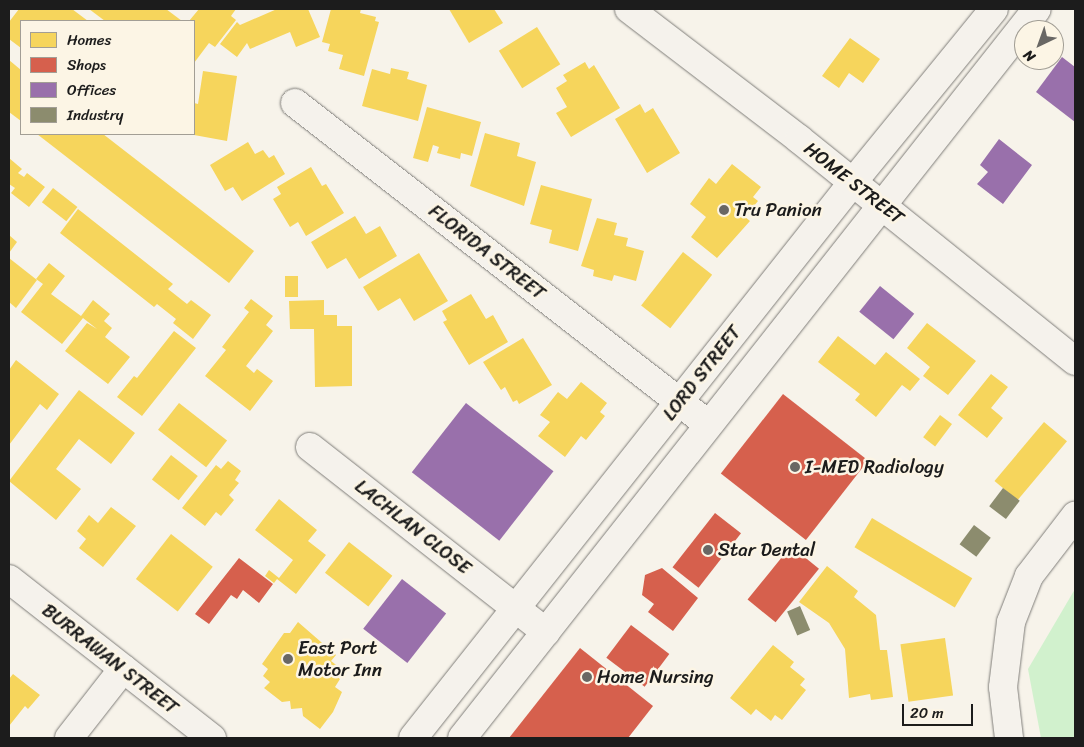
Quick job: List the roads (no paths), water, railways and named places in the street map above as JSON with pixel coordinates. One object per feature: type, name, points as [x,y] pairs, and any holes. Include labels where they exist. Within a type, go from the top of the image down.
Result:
[{"type":"street","name":"HOME STREET","points":[[629,9],[882,204],[1075,361]]},
{"type":"street","name":"LORD STREET","points":[[413,738],[853,182],[994,9]]},
{"type":"street","name":"LORD STREET","points":[[462,738],[1037,9]]},
{"type":"street","name":"FLORIDA STREET","points":[[294,103],[709,425]]},
{"type":"street","name":"LACHLAN CLOSE","points":[[310,446],[546,632]]},
{"type":"street","points":[[1003,737],[1003,687],[1012,622],[1029,576],[1075,516]]},
{"type":"street","name":"BURRAWAN STREET","points":[[9,579],[212,738]]},
{"type":"street","points":[[69,738],[123,669]]},
{"type":"place","name":"Tru Panion","points":[[724,210]]},
{"type":"place","name":"I-MED Radiology","points":[[795,467]]},
{"type":"place","name":"Star Dental","points":[[708,550]]},
{"type":"place","name":"East Port Motor Inn","points":[[288,659]]},
{"type":"place","name":"Home Nursing","points":[[587,677]]}]
